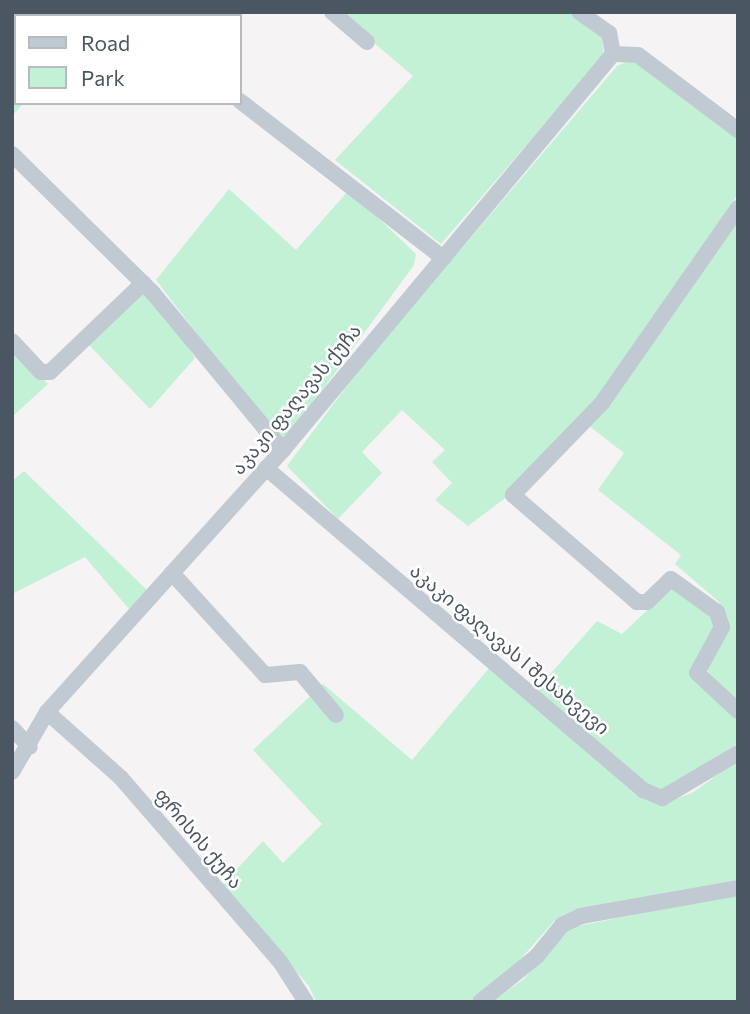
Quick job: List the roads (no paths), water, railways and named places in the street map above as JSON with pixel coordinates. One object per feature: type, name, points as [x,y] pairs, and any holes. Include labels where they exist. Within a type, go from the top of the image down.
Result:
[{"type":"street","points":[[331,12],[367,42]]},
{"type":"street","points":[[579,12],[609,33],[613,54],[638,55],[738,130]]},
{"type":"street","name":"აკაკი ფაღავას ქუჩა","points":[[12,772],[30,747],[47,712],[283,450],[613,54]]},
{"type":"street","points":[[242,103],[443,258]]},
{"type":"street","points":[[12,154],[143,283],[283,450]]},
{"type":"street","points":[[738,208],[603,403],[513,495],[637,602],[647,603],[671,579],[717,612],[722,627],[697,673],[738,711]]},
{"type":"street","points":[[12,341],[41,372],[50,372],[143,283]]},
{"type":"street","name":"აკაკი ფაღავას I შესახვევი","points":[[267,468],[643,790],[662,798],[738,753]]},
{"type":"street","points":[[172,573],[265,676],[300,672],[336,715]]},
{"type":"street","name":"ფრისის ქუჩა","points":[[47,712],[121,778],[281,963],[306,1002]]},
{"type":"street","points":[[12,728],[30,747]]},
{"type":"street","points":[[480,1002],[537,956],[562,925],[581,916],[738,888]]}]
